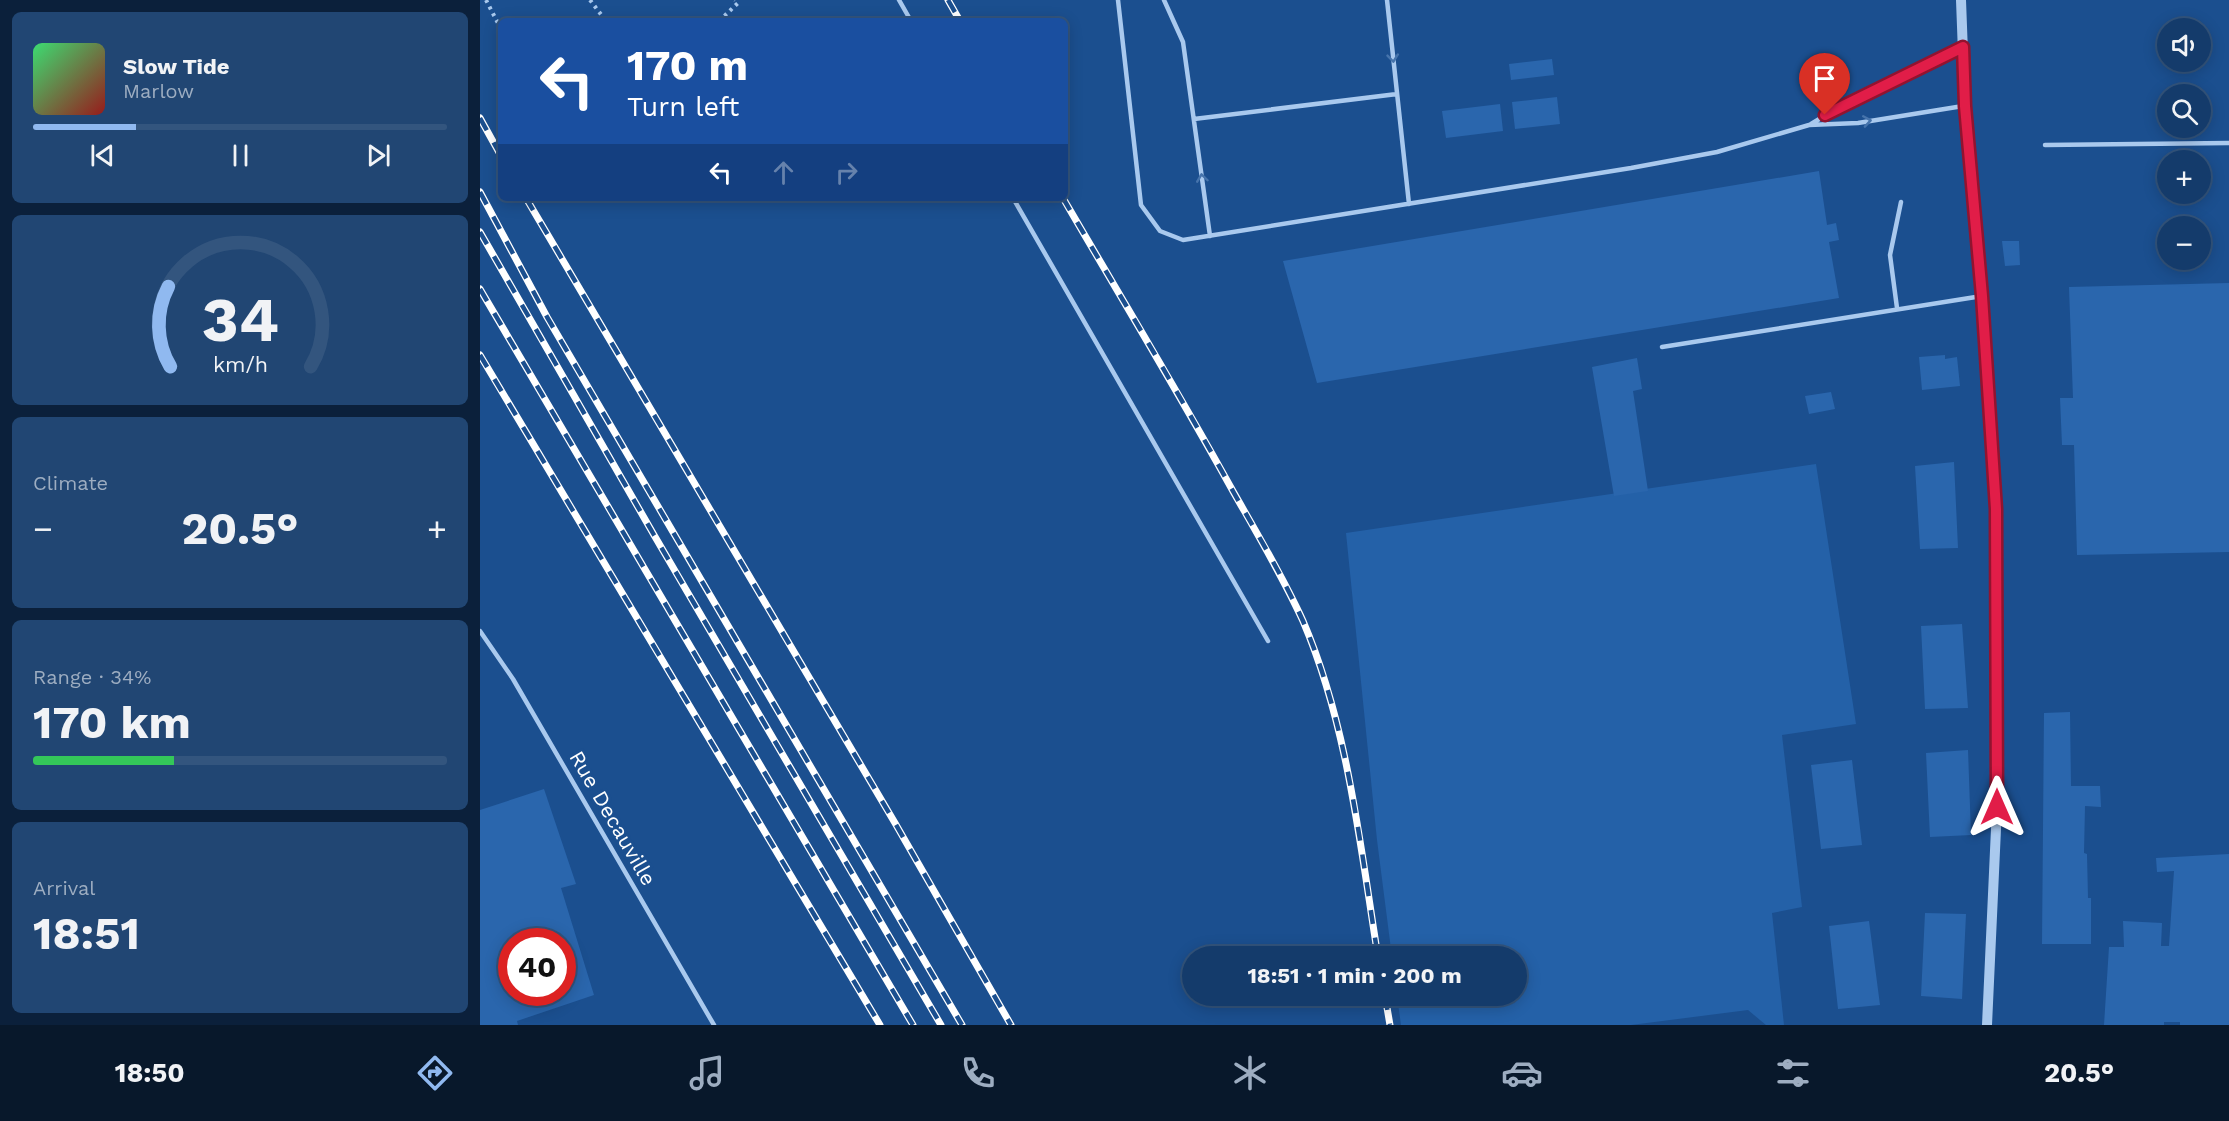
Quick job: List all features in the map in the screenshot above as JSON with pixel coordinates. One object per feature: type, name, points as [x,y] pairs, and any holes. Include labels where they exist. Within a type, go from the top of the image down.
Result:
[{"type":"street","points":[[1961,0],[1965,106],[1982,296],[1997,521],[1997,807],[1987,1025]]},
{"type":"lane","points":[[898,0],[909,18]]},
{"type":"lane","points":[[1118,0],[1141,205],[1160,231],[1183,240],[1631,168],[1717,152],[1809,125],[1858,123],[1965,106]]},
{"type":"lane","points":[[1164,0],[1183,42],[1210,236]]},
{"type":"lane","points":[[1387,0],[1409,204]]},
{"type":"lane","points":[[1809,125],[1841,106],[1963,47]]},
{"type":"lane","points":[[1194,119],[1397,94]]},
{"type":"lane","points":[[2045,145],[2229,143]]},
{"type":"lane","points":[[1015,201],[1268,641]]},
{"type":"lane","points":[[1897,308],[1890,255],[1901,202]]},
{"type":"lane","points":[[1662,347],[1982,296]]},
{"type":"lane","name":"Rue Decauville","points":[[480,631],[513,679],[714,1025]]},
{"type":"path","points":[[486,0],[498,23]]},
{"type":"path","points":[[590,0],[604,18]]},
{"type":"path","points":[[722,18],[738,3],[735,0]]},
{"type":"shaded area","points":[[1816,464],[1856,724],[1782,735],[1802,907],[1772,913],[1784,1025],[1766,1025],[1748,1010],[1631,1025],[1401,1025],[1398,1006],[1527,1006],[1527,946],[1391,946],[1377,840],[1346,533]]},
{"type":"building","points":[[1552,59],[1554,75],[1511,80],[1509,64]]},
{"type":"building","points":[[1557,97],[1560,124],[1515,129],[1512,102]]},
{"type":"building","points":[[1500,104],[1503,131],[1446,138],[1442,111]]},
{"type":"building","points":[[1819,171],[1827,225],[1836,223],[1839,240],[1829,242],[1839,298],[1317,383],[1283,261]]},
{"type":"building","points":[[2002,241],[2019,241],[2020,265],[2005,266]]},
{"type":"building","points":[[2229,283],[2229,552],[2077,555],[2074,445],[2062,445],[2060,398],[2073,398],[2069,287]]},
{"type":"building","points":[[1945,355],[1945,359],[1957,357],[1960,386],[1922,390],[1919,357]]},
{"type":"building","points":[[1637,358],[1642,389],[1633,391],[1648,491],[1614,496],[1592,367]]},
{"type":"building","points":[[1831,392],[1835,409],[1809,414],[1805,396]]},
{"type":"building","points":[[1954,462],[1958,548],[1920,549],[1915,466]]},
{"type":"building","points":[[1962,624],[1968,708],[1925,709],[1921,626]]},
{"type":"building","points":[[2070,712],[2071,786],[2100,786],[2101,807],[2085,806],[2084,853],[2087,854],[2088,898],[2091,898],[2091,944],[2042,944],[2044,713]]},
{"type":"building","points":[[1968,750],[1971,835],[1930,837],[1926,753]]},
{"type":"building","points":[[1852,760],[1862,845],[1821,849],[1811,765]]},
{"type":"building","points":[[544,789],[576,884],[561,888],[573,928],[498,928],[498,1006],[561,1006],[517,1021],[518,1025],[480,1025],[480,810]]},
{"type":"building","points":[[2229,854],[2229,1025],[2180,1025],[2180,1022],[2164,1022],[2164,1025],[2104,1025],[2109,947],[2124,947],[2123,921],[2162,923],[2161,946],[2169,946],[2174,871],[2157,872],[2156,858]]},
{"type":"building","points":[[1925,913],[1966,914],[1962,999],[1921,996]]},
{"type":"building","points":[[1869,921],[1880,1005],[1838,1009],[1829,926]]},
{"type":"building","points":[[576,937],[594,995],[576,1001]]},
{"type":"railway","points":[[948,0],[958,18]]},
{"type":"railway","points":[[480,118],[498,151]]},
{"type":"railway","points":[[480,192],[547,317],[962,1025]]},
{"type":"railway","points":[[528,201],[895,823],[1011,1025]]},
{"type":"railway","points":[[1065,201],[1279,572],[1303,621],[1318,661],[1342,744],[1351,786],[1376,946]]},
{"type":"railway","points":[[480,232],[654,535],[941,1025]]},
{"type":"railway","points":[[480,289],[913,1025]]},
{"type":"railway","points":[[480,355],[880,1025]]},
{"type":"railway","points":[[1387,1006],[1390,1025]]},
{"type":"route","points":[[1825,115],[1963,47],[1965,106],[1982,296],[1996,509],[1997,807]]}]
